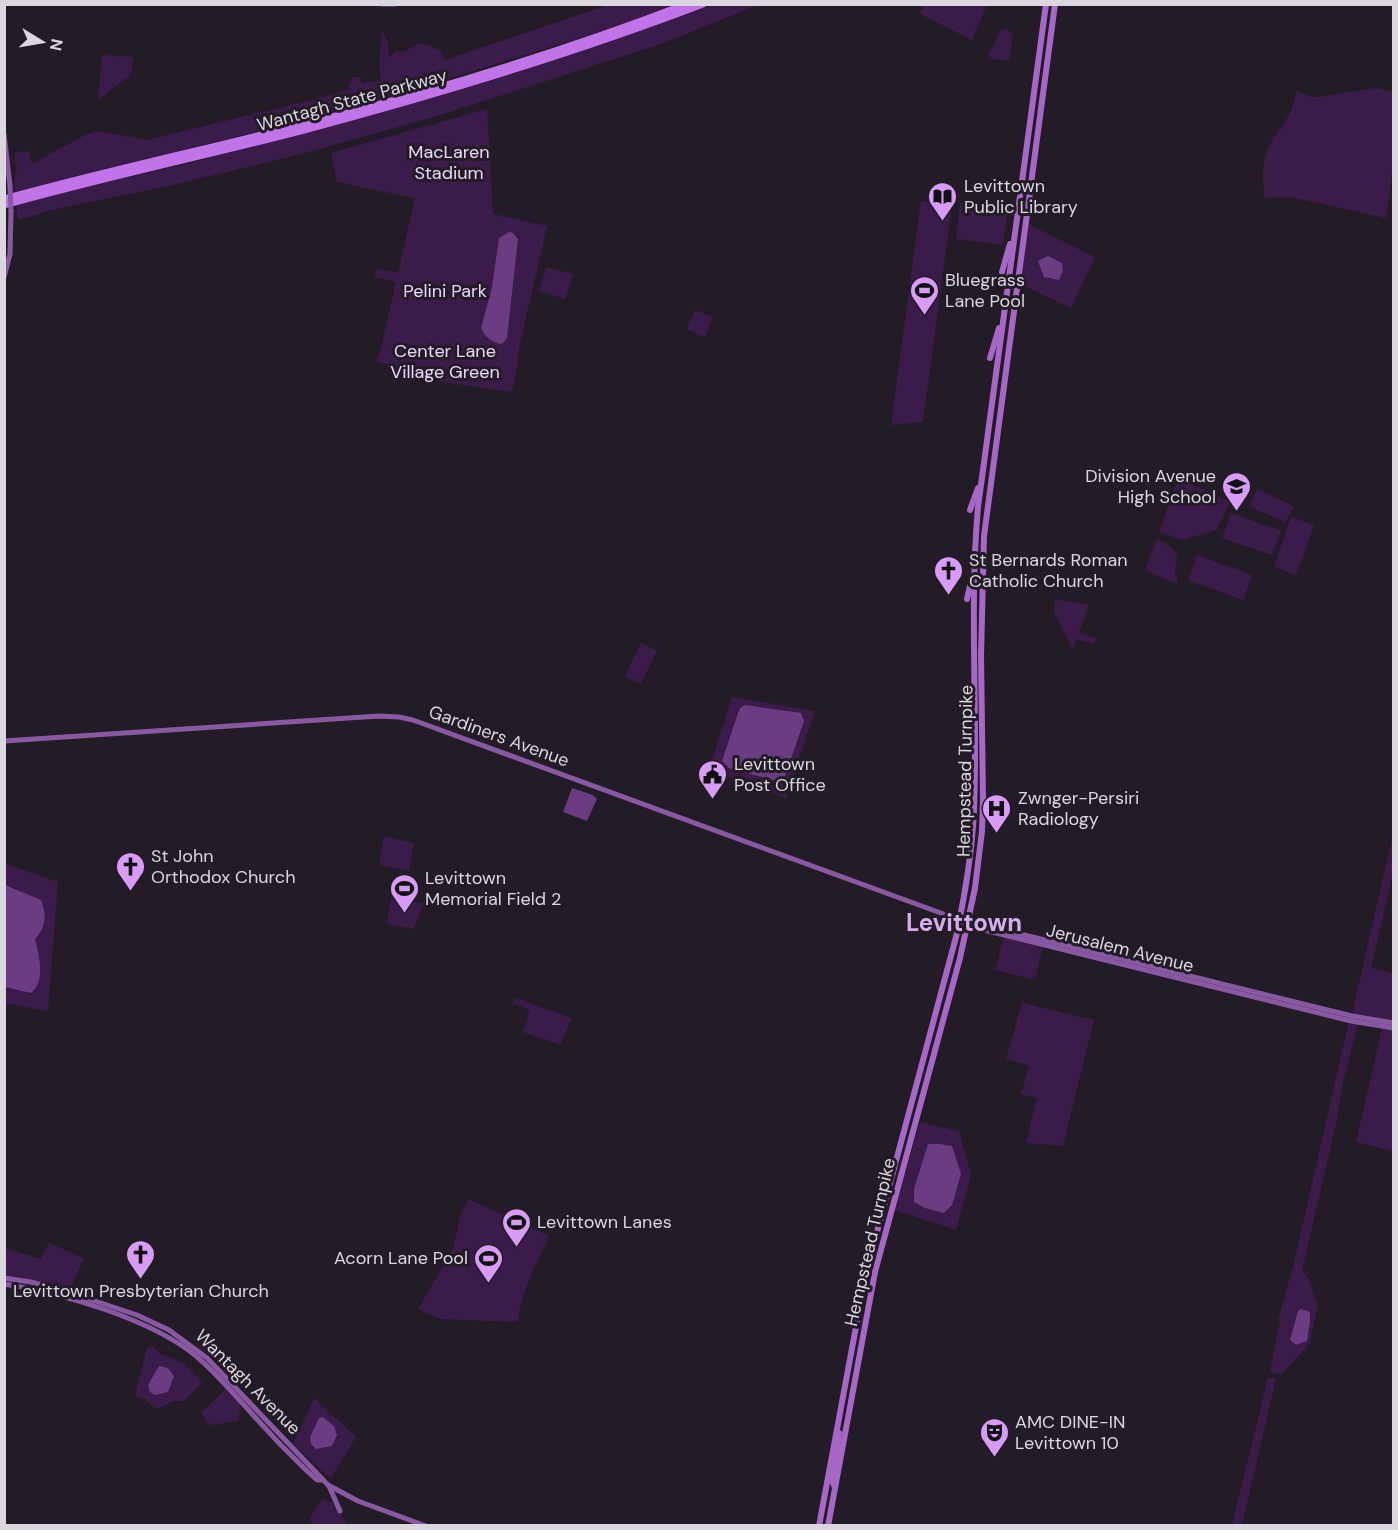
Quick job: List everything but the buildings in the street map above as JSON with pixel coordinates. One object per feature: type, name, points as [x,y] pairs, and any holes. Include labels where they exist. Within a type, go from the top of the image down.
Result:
[{"type":"highway","name":"Wantagh State Parkway","points":[[4,199],[301,125],[407,96],[533,57],[687,4]]},
{"type":"highway","name":"Wantagh State Parkway","points":[[4,205],[266,140],[404,102],[547,59],[703,4]]},
{"type":"main road","points":[[382,4],[395,4]]},
{"type":"main road","name":"Hempstead Turnpike","points":[[819,1526],[866,1273],[960,920],[970,860],[974,811],[973,573],[976,535],[1046,4]]},
{"type":"main road","name":"Hempstead Turnpike","points":[[828,1526],[875,1272],[968,923],[978,866],[982,820],[981,648],[984,536],[1055,4]]},
{"type":"main road","points":[[4,134],[11,211],[10,254],[4,277]]},
{"type":"main road","points":[[1002,272],[1016,226]]},
{"type":"main road","points":[[990,358],[1005,310]]},
{"type":"main road","points":[[970,510],[983,473]]},
{"type":"main road","points":[[976,535],[984,536]]},
{"type":"main road","points":[[967,599],[973,573]]},
{"type":"main road","points":[[966,736],[973,667]]},
{"type":"main road","name":"Gardiners Avenue","points":[[4,741],[369,717],[399,717],[413,720],[960,920]]},
{"type":"main road","name":"Jerusalem Avenue","points":[[960,920],[1351,1021],[1394,1028]]},
{"type":"main road","name":"Jerusalem Avenue","points":[[968,923],[1352,1016],[1394,1023]]},
{"type":"main road","name":"Wantagh Avenue","points":[[4,1278],[48,1290],[135,1321],[177,1342],[211,1370],[317,1480],[358,1501],[426,1526]]},
{"type":"main road","name":"Wantagh Avenue","points":[[4,1284],[48,1290]]},
{"type":"main road","points":[[835,1488],[832,1480],[839,1441],[839,1419]]},
{"type":"main road","points":[[325,1483],[340,1511]]},
{"type":"main road","points":[[826,1486],[835,1488]]},
{"type":"green space","points":[[608,5],[678,5],[615,27],[353,108],[15,192],[14,179],[17,169],[14,153],[29,151],[32,164],[87,134],[98,131],[147,140],[350,89],[353,77],[361,77],[361,84],[381,80],[379,65],[382,30],[388,44],[389,58],[395,51],[404,52],[419,43],[435,48],[445,60]]},
{"type":"green space","points":[[712,5],[758,5],[664,43],[434,117],[294,156],[168,186],[51,210],[20,220],[17,216],[16,203],[185,164],[341,123],[624,35]]},
{"type":"green space","points":[[924,5],[987,5],[972,40],[920,14]]},
{"type":"green space","points":[[1006,28],[1013,35],[1009,60],[990,59],[988,56],[1000,31]]},
{"type":"green space","points":[[102,55],[133,57],[131,74],[98,101]]},
{"type":"green space","points":[[1375,88],[1393,92],[1393,167],[1386,218],[1291,197],[1264,198],[1264,160],[1269,146],[1291,112],[1297,91],[1312,97],[1320,97]]},
{"type":"green space","points":[[487,109],[493,214],[547,226],[517,357],[519,358],[512,392],[442,382],[376,361],[396,282],[375,277],[376,269],[398,273],[415,198],[337,182],[331,153]]},
{"type":"green space","points":[[921,201],[952,205],[923,422],[891,425]]},
{"type":"green space","points":[[960,204],[1008,210],[1003,245],[956,239]]},
{"type":"green space","points":[[1028,224],[1095,257],[1071,308],[1021,284]]},
{"type":"green space","points":[[546,267],[573,274],[565,299],[539,291]]},
{"type":"green space","points":[[695,310],[713,317],[705,337],[687,329]]},
{"type":"green space","points":[[1181,479],[1230,502],[1216,530],[1182,540],[1159,532],[1177,481]]},
{"type":"green space","points":[[1257,489],[1294,506],[1286,523],[1249,506]]},
{"type":"green space","points":[[1231,513],[1281,531],[1272,555],[1222,538]]},
{"type":"green space","points":[[1291,517],[1314,525],[1296,575],[1274,567]]},
{"type":"green space","points":[[1157,539],[1167,544],[1177,556],[1175,570],[1177,584],[1145,570]]},
{"type":"green space","points":[[1197,555],[1252,575],[1243,600],[1188,580]]},
{"type":"green space","points":[[1055,599],[1089,605],[1079,633],[1096,638],[1094,644],[1076,639],[1073,649],[1054,612]]},
{"type":"green space","points":[[641,643],[657,651],[641,684],[625,676]]},
{"type":"green space","points":[[732,697],[815,711],[786,798],[709,770]]},
{"type":"green space","points":[[1393,834],[1393,873],[1371,968],[1393,973],[1393,1020],[1352,1014]]},
{"type":"green space","points":[[384,836],[414,843],[409,871],[379,865]]},
{"type":"green space","points":[[4,863],[58,882],[48,1011],[5,1003]]},
{"type":"green space","name":"Levittown Memorial Field 2","points":[[391,898],[424,904],[413,929],[387,924]]},
{"type":"green space","points":[[1004,936],[1043,946],[1035,980],[995,970]]},
{"type":"green space","points":[[516,998],[571,1018],[561,1045],[523,1032],[530,1010],[512,1003]]},
{"type":"green space","points":[[1022,1003],[1094,1020],[1063,1146],[1026,1143],[1037,1098],[1021,1094],[1029,1066],[1006,1059]]},
{"type":"green space","points":[[1349,1021],[1358,1023],[1302,1270],[1309,1279],[1318,1306],[1309,1344],[1282,1374],[1270,1372],[1280,1321],[1278,1320],[1294,1263]]},
{"type":"green space","points":[[1383,1024],[1393,1025],[1393,1151],[1356,1142]]},
{"type":"green space","points":[[920,1122],[959,1131],[971,1175],[956,1230],[895,1210]]},
{"type":"green space","points":[[468,1199],[549,1236],[526,1289],[518,1322],[440,1319],[418,1309],[453,1249],[460,1217]]},
{"type":"green space","points":[[49,1243],[84,1258],[68,1295],[33,1285],[5,1282],[4,1248],[41,1259]]},
{"type":"green space","points":[[153,1347],[159,1353],[183,1363],[202,1383],[184,1401],[173,1401],[157,1409],[144,1399],[135,1396],[147,1348]]},
{"type":"green space","points":[[1268,1378],[1276,1379],[1242,1525],[1232,1525]]},
{"type":"green space","points":[[229,1386],[240,1399],[239,1421],[210,1425],[201,1413]]},
{"type":"green space","points":[[314,1398],[356,1437],[331,1478],[293,1444]]},
{"type":"green space","points":[[322,1498],[337,1506],[347,1525],[315,1525],[309,1520]]},
{"type":"shaded area","points":[[509,232],[518,239],[507,338],[502,344],[489,339],[481,328],[492,287],[499,238]]},
{"type":"shaded area","points":[[1048,256],[1062,263],[1063,271],[1059,280],[1044,277],[1038,261]]},
{"type":"shaded area","points":[[745,705],[801,713],[804,721],[781,782],[729,768],[722,761],[740,708]]},
{"type":"shaded area","points":[[572,788],[593,795],[597,799],[587,821],[563,812]]},
{"type":"shaded area","points":[[5,885],[41,900],[43,905],[42,930],[35,939],[40,975],[36,988],[31,993],[5,987]]},
{"type":"shaded area","points":[[928,1144],[952,1146],[961,1174],[952,1205],[944,1213],[925,1208],[914,1202],[914,1189]]},
{"type":"shaded area","points":[[1301,1309],[1310,1312],[1310,1321],[1307,1341],[1296,1345],[1290,1340],[1298,1311]]},
{"type":"shaded area","points":[[159,1366],[168,1368],[174,1376],[168,1392],[155,1395],[150,1392],[148,1385]]},
{"type":"shaded area","points":[[323,1417],[334,1426],[337,1435],[332,1446],[316,1449],[311,1444],[310,1437],[319,1418]]},
{"type":"place","name":"Levittown Public Library","points":[[943,222]]},
{"type":"place","name":"Bluegrass Lane Pool","points":[[924,316]]},
{"type":"place","name":"Division Avenue High School","points":[[1237,512]]},
{"type":"place","name":"St Bernards Roman Catholic Church","points":[[948,596]]},
{"type":"place","name":"Levittown Post Office","points":[[713,800]]},
{"type":"place","name":"Zwnger-Persiri Radiology","points":[[997,834]]},
{"type":"place","name":"St John Orthodox Church","points":[[130,892]]},
{"type":"place","name":"Levittown Memorial Field 2","points":[[404,914]]},
{"type":"place","name":"Levittown Lanes","points":[[516,1248]]},
{"type":"place","name":"Levittown Presbyterian Church","points":[[141,1280]]},
{"type":"place","name":"Acorn Lane Pool","points":[[489,1284]]},
{"type":"place","name":"AMC DINE-IN Levittown 10","points":[[994,1458]]},
{"type":"district","name":"Levittown","points":[[964,922]]},
{"type":"park label","name":"MacLaren Stadium","points":[[449,162]]},
{"type":"park label","name":"Pelini Park","points":[[445,291]]},
{"type":"park label","name":"Center Lane Village Green","points":[[445,361]]}]
